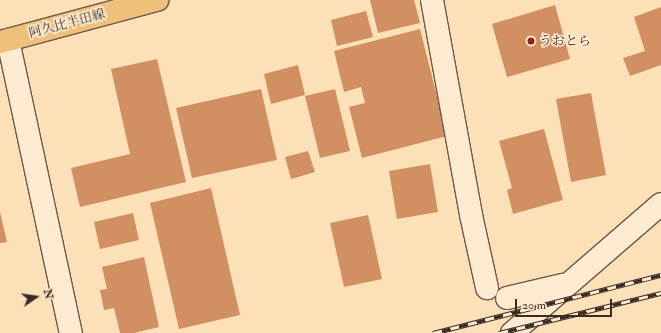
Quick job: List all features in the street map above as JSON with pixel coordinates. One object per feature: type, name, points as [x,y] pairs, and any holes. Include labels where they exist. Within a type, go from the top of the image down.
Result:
[{"type":"main road","name":"阿久比半田線","points":[[4,41],[157,0]]},
{"type":"street","points":[[432,0],[471,215],[487,288]]},
{"type":"street","points":[[4,41],[71,333]]},
{"type":"street","points":[[512,333],[567,283],[661,204]]},
{"type":"street","points":[[507,298],[567,283]]},
{"type":"building","points":[[370,0],[414,0],[420,23],[378,33]]},
{"type":"building","name":"うおとら","points":[[555,5],[570,59],[507,77],[492,24]]},
{"type":"building","points":[[661,7],[661,65],[630,76],[623,58],[645,51],[634,17]]},
{"type":"building","points":[[366,11],[373,37],[337,46],[331,20]]},
{"type":"building","points":[[420,29],[447,136],[362,158],[349,107],[365,103],[361,87],[344,92],[334,51]]},
{"type":"building","points":[[157,59],[186,182],[80,207],[71,168],[130,154],[111,69]]},
{"type":"building","points":[[298,65],[305,95],[271,104],[264,74]]},
{"type":"building","points":[[261,89],[277,160],[192,178],[176,108]]},
{"type":"building","points":[[335,89],[350,151],[320,158],[305,96]]},
{"type":"building","points":[[591,93],[606,175],[571,182],[556,99]]},
{"type":"building","points":[[544,129],[563,200],[513,214],[507,190],[512,188],[499,141]]},
{"type":"building","points":[[308,151],[315,172],[291,179],[285,157]]},
{"type":"building","points":[[430,164],[438,212],[397,219],[389,171]]},
{"type":"building","points":[[211,188],[240,315],[179,329],[150,203]]},
{"type":"building","points":[[0,212],[7,242],[0,243]]},
{"type":"building","points":[[133,213],[139,240],[100,249],[94,222]]},
{"type":"building","points":[[368,215],[382,279],[344,287],[330,223]]},
{"type":"building","points":[[144,257],[159,327],[134,333],[120,333],[114,308],[104,310],[100,290],[107,289],[102,267]]},
{"type":"railway","points":[[433,333],[661,275]]},
{"type":"railway","points":[[499,333],[661,293]]},
{"type":"place","name":"うおとら","points":[[531,41]]}]
